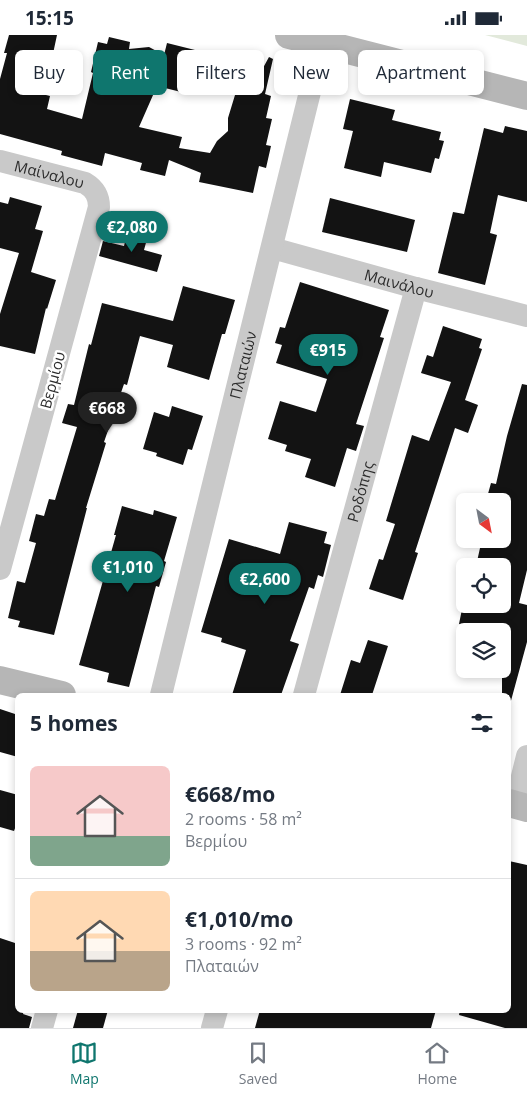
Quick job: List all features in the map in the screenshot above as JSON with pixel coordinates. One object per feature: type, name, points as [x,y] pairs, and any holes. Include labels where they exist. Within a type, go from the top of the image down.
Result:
[{"type":"street","points":[[289,35],[323,39],[527,96]]},
{"type":"street","name":"Πλαταιών","points":[[161,693],[323,39]]},
{"type":"street","name":"Μαίναλου","points":[[0,161],[85,183],[96,192]]},
{"type":"street","name":"Βερμίου","points":[[0,569],[99,207],[96,192]]},
{"type":"street","name":"Μαινάλου","points":[[272,248],[416,288],[527,316]]},
{"type":"street","name":"Ροδόπης","points":[[305,693],[416,288]]},
{"type":"street","points":[[0,680],[54,693]]},
{"type":"street","points":[[517,805],[527,756]]},
{"type":"street","points":[[42,1028],[46,1013]]},
{"type":"street","points":[[212,1028],[216,1013]]},
{"type":"shaded area","points":[[485,35],[527,35],[527,46]]},
{"type":"building","points":[[9,35],[57,35],[54,50],[15,50],[15,95],[50,96],[47,109],[82,119],[93,73],[93,95],[153,95],[139,127],[182,137],[179,148],[210,153],[217,141],[228,131],[228,118],[235,95],[264,95],[264,66],[269,57],[273,59],[265,94],[271,96],[266,118],[272,119],[266,145],[271,146],[266,168],[259,166],[253,193],[199,182],[201,173],[169,160],[165,176],[140,170],[142,163],[105,153],[102,166],[61,155],[62,151],[0,134],[0,79],[7,53],[4,53]]},
{"type":"building","points":[[109,37],[130,42],[129,49],[149,47],[155,50],[96,50],[98,42],[107,44]]},
{"type":"building","points":[[167,43],[195,50],[177,50],[177,91],[167,88],[167,50],[165,50]]},
{"type":"building","points":[[350,99],[395,110],[392,120],[441,132],[439,140],[444,141],[439,159],[435,158],[431,173],[384,162],[381,177],[344,168],[353,131],[343,129]]},
{"type":"building","points":[[505,126],[527,131],[527,202],[498,195],[490,233],[497,235],[485,285],[438,273],[453,212],[464,214],[484,128],[503,133]]},
{"type":"building","points":[[10,197],[42,206],[35,229],[43,231],[31,272],[56,280],[46,308],[35,354],[0,346],[0,314],[19,253],[0,248],[0,202],[8,204]]},
{"type":"building","points":[[330,198],[415,220],[407,252],[322,232]]},
{"type":"building","points":[[127,234],[147,239],[144,250],[162,255],[157,272],[99,256],[103,241],[124,246]]},
{"type":"building","points":[[300,282],[389,310],[380,337],[384,338],[356,424],[364,426],[356,451],[347,448],[335,487],[305,477],[311,459],[285,451],[287,445],[268,439],[280,401],[316,412],[327,379],[276,363],[282,345],[275,343],[280,327],[285,328]]},
{"type":"building","points":[[183,286],[235,300],[225,334],[222,334],[209,380],[167,367],[173,345],[140,336],[127,385],[124,384],[104,442],[106,443],[86,508],[54,635],[18,627],[20,621],[8,618],[17,581],[25,583],[36,543],[29,541],[36,514],[44,516],[49,499],[55,500],[77,427],[62,423],[68,404],[74,405],[89,344],[91,345],[102,303],[173,321]]},
{"type":"building","points":[[443,326],[482,339],[479,348],[482,349],[465,400],[478,405],[468,433],[455,428],[415,552],[418,553],[403,600],[369,589],[379,559],[383,560],[395,524],[386,521],[412,435],[429,441],[451,382],[421,373],[427,355],[433,357]]},
{"type":"building","points":[[522,384],[527,385],[527,570],[519,603],[527,605],[527,642],[511,701],[511,693],[502,693],[502,678],[511,678],[511,623],[459,623],[461,613],[511,613],[511,558],[478,558],[480,548],[511,548],[511,493],[488,493],[491,483],[496,484]]},
{"type":"building","points":[[172,406],[203,416],[192,450],[188,449],[183,465],[156,456],[157,453],[143,449],[154,412],[169,417]]},
{"type":"building","points":[[122,506],[153,515],[154,510],[177,517],[164,561],[166,562],[159,587],[156,586],[129,687],[107,682],[109,673],[79,665],[116,535],[114,535]]},
{"type":"building","points":[[289,522],[327,532],[324,543],[331,545],[323,577],[318,575],[314,589],[309,587],[290,641],[299,644],[282,693],[233,693],[246,650],[221,642],[222,638],[201,632],[229,539],[280,554]]},
{"type":"building","points":[[368,640],[388,646],[373,693],[341,693],[351,660],[360,663]]},
{"type":"building","points":[[0,709],[15,714],[15,756],[0,752]]},
{"type":"building","points":[[0,790],[15,794],[15,828],[14,831],[0,827]]},
{"type":"building","points":[[511,861],[527,865],[527,1028],[505,1028],[459,1015],[459,1013],[511,1013]]},
{"type":"building","points":[[0,938],[15,943],[15,1013],[23,1013],[32,1017],[29,1028],[0,1028]]},
{"type":"building","points":[[77,1013],[107,1013],[103,1028],[73,1028]]},
{"type":"building","points":[[259,1013],[435,1013],[431,1028],[255,1028]]}]
